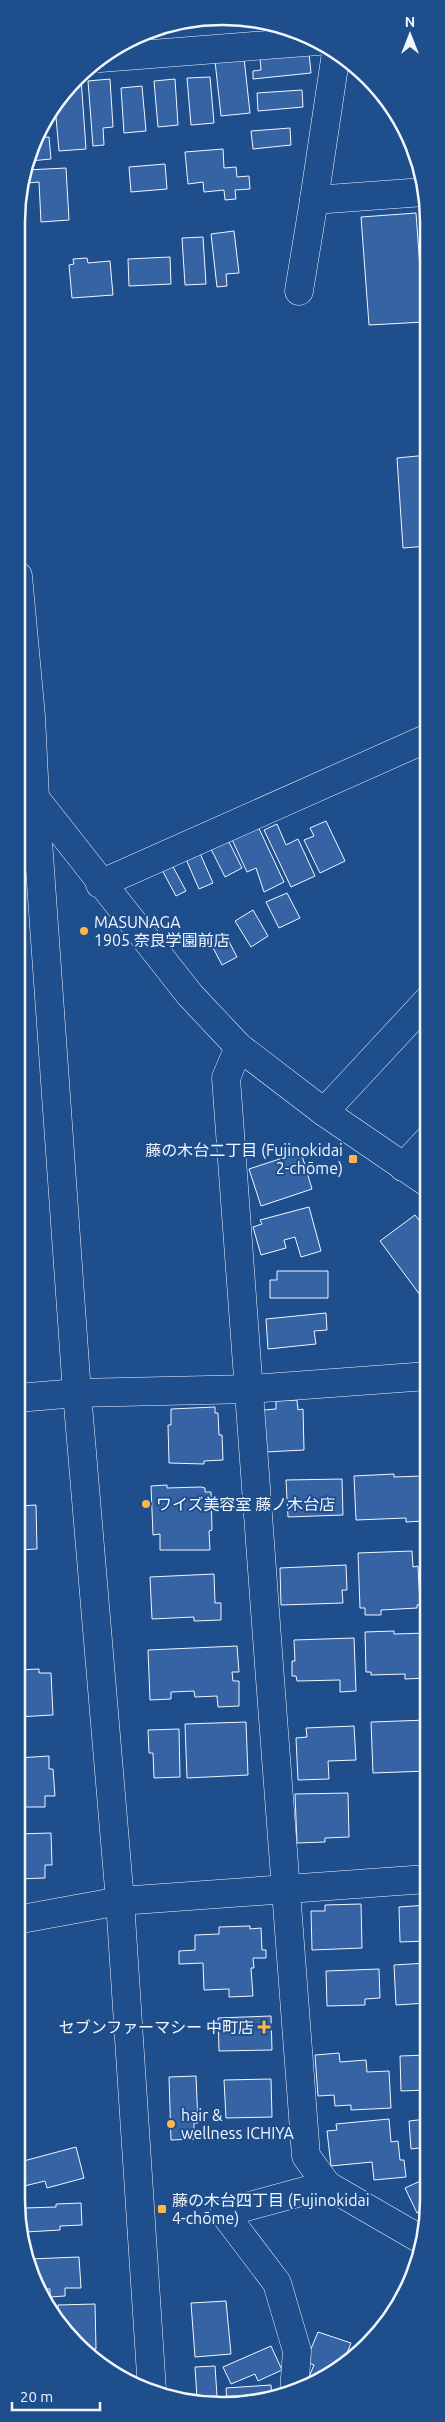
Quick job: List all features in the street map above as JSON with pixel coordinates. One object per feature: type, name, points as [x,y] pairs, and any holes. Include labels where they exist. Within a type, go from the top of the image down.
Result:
[{"type":"street","points":[[117,56],[272,34],[290,37]]},
{"type":"street","points":[[299,291],[335,60]]},
{"type":"street","points":[[314,200],[417,192]]},
{"type":"street","points":[[25,723],[35,798],[77,1393],[120,1901],[152,2384]]},
{"type":"street","points":[[100,884],[420,742]]},
{"type":"street","points":[[35,798],[100,884],[190,995],[239,1047],[324,1112],[420,1178]]},
{"type":"street","points":[[324,1112],[420,1009]]},
{"type":"street","points":[[239,1047],[226,1078],[251,1389],[284,1890],[306,2156],[327,2185],[416,2237]]},
{"type":"street","points":[[403,1167],[420,1149]]},
{"type":"street","points":[[25,1397],[77,1393],[251,1389],[420,1377]]},
{"type":"street","points":[[25,1918],[120,1901],[420,1880]]},
{"type":"street","points":[[295,2383],[297,2352],[277,2283],[224,2213],[327,2185]]},
{"type":"building","points":[[309,53],[311,73],[253,79],[253,71],[261,70],[260,58]]},
{"type":"building","points":[[244,58],[250,113],[221,116],[215,61]]},
{"type":"building","points":[[210,77],[214,123],[191,125],[187,78]]},
{"type":"building","points":[[110,79],[113,127],[103,128],[104,145],[93,146],[88,81]]},
{"type":"building","points":[[175,79],[178,125],[158,127],[154,81]]},
{"type":"building","points":[[81,85],[86,149],[59,151],[56,116]]},
{"type":"building","points":[[142,86],[146,131],[124,133],[121,88]]},
{"type":"building","points":[[302,90],[303,107],[258,111],[257,93]]},
{"type":"building","points":[[290,128],[291,145],[253,149],[251,131]]},
{"type":"building","points":[[44,137],[49,137],[51,159],[35,161],[35,159]]},
{"type":"building","points":[[223,149],[224,168],[236,167],[237,177],[249,176],[250,189],[235,190],[236,199],[225,200],[224,190],[204,192],[203,182],[188,184],[185,152]]},
{"type":"building","points":[[165,164],[167,189],[131,192],[129,167]]},
{"type":"building","points":[[66,168],[69,220],[41,222],[39,182],[29,183],[32,170]]},
{"type":"building","points":[[416,213],[420,268],[420,322],[369,325],[361,217]]},
{"type":"building","points":[[234,231],[239,273],[226,274],[227,286],[217,287],[211,234]]},
{"type":"building","points":[[203,237],[206,284],[185,285],[182,238]]},
{"type":"building","points":[[170,257],[171,284],[129,286],[128,259]]},
{"type":"building","points":[[87,258],[88,263],[110,261],[113,295],[72,298],[69,265],[74,264],[73,259]]},
{"type":"building","points":[[420,456],[420,547],[403,548],[397,458]]},
{"type":"building","points":[[255,820],[284,882],[264,892],[256,868],[247,872],[229,833]]},
{"type":"building","points":[[326,821],[345,861],[320,873],[304,840],[314,836],[310,828]]},
{"type":"building","points":[[277,824],[286,845],[298,839],[315,876],[291,887],[264,830]]},
{"type":"building","points":[[227,838],[242,868],[225,877],[210,847]]},
{"type":"building","points":[[199,851],[213,883],[199,889],[185,857]]},
{"type":"building","points":[[171,863],[186,891],[176,896],[161,868]]},
{"type":"building","points":[[287,893],[300,918],[279,928],[266,902]]},
{"type":"building","points":[[253,910],[268,936],[251,947],[235,921]]},
{"type":"building","points":[[224,932],[237,957],[222,965],[209,940]]},
{"type":"building","points":[[301,1152],[312,1189],[261,1206],[249,1169]]},
{"type":"building","points":[[309,1207],[321,1251],[301,1257],[295,1237],[284,1240],[286,1248],[261,1255],[253,1227],[262,1224],[260,1220]]},
{"type":"building","points":[[415,1215],[420,1222],[420,1295],[380,1241]]},
{"type":"building","points":[[277,1271],[328,1271],[328,1298],[270,1298],[270,1280],[277,1280]]},
{"type":"building","points":[[326,1313],[327,1330],[314,1331],[316,1344],[268,1349],[266,1319]]},
{"type":"building","points":[[297,1400],[298,1410],[303,1409],[304,1450],[266,1452],[264,1410],[276,1409],[276,1401]]},
{"type":"building","points":[[215,1407],[215,1413],[218,1413],[219,1435],[222,1435],[223,1460],[204,1461],[204,1464],[169,1463],[168,1425],[171,1425],[171,1409]]},
{"type":"building","points":[[394,1474],[394,1477],[420,1476],[420,1521],[406,1522],[406,1518],[356,1520],[354,1476]]},
{"type":"building","points":[[342,1479],[343,1515],[288,1517],[286,1480]]},
{"type":"building","points":[[167,1485],[167,1488],[201,1487],[205,1488],[205,1492],[211,1492],[212,1530],[209,1531],[210,1550],[160,1550],[160,1534],[153,1535],[151,1486]]},
{"type":"building","points":[[36,1505],[37,1549],[25,1550],[25,1506]]},
{"type":"building","points":[[412,1551],[413,1567],[418,1566],[420,1605],[417,1605],[417,1608],[381,1610],[381,1615],[365,1615],[365,1608],[360,1608],[358,1553]]},
{"type":"building","points":[[346,1565],[347,1590],[342,1590],[343,1603],[281,1605],[280,1568]]},
{"type":"building","points":[[214,1574],[215,1603],[221,1603],[221,1620],[194,1621],[194,1617],[152,1619],[150,1577]]},
{"type":"building","points":[[394,1631],[394,1634],[420,1633],[420,1678],[405,1679],[405,1674],[371,1675],[371,1672],[366,1672],[365,1632]]},
{"type":"building","points":[[354,1638],[356,1691],[340,1692],[340,1680],[297,1681],[296,1676],[292,1676],[292,1661],[295,1661],[294,1640]]},
{"type":"building","points":[[237,1646],[239,1672],[232,1672],[233,1681],[239,1681],[239,1706],[218,1707],[217,1696],[195,1697],[194,1691],[171,1692],[171,1699],[150,1700],[148,1650]]},
{"type":"building","points":[[39,1669],[39,1673],[51,1673],[53,1715],[25,1717],[25,1670]]},
{"type":"building","points":[[420,1720],[420,1771],[373,1773],[371,1722]]},
{"type":"building","points":[[246,1722],[248,1775],[187,1778],[185,1724]]},
{"type":"building","points":[[354,1726],[356,1760],[328,1761],[329,1779],[298,1780],[296,1738],[307,1737],[306,1728]]},
{"type":"building","points":[[179,1729],[180,1777],[154,1778],[153,1753],[149,1753],[148,1730]]},
{"type":"building","points":[[49,1756],[49,1769],[53,1769],[55,1796],[45,1796],[45,1807],[25,1807],[25,1758]]},
{"type":"building","points":[[348,1793],[349,1837],[325,1838],[325,1842],[297,1843],[295,1794]]},
{"type":"building","points":[[51,1833],[52,1865],[45,1865],[45,1878],[25,1879],[25,1834]]},
{"type":"building","points":[[361,1904],[362,1948],[312,1950],[311,1911],[325,1911],[325,1905]]},
{"type":"building","points":[[420,1906],[420,1941],[400,1942],[399,1907]]},
{"type":"building","points":[[250,1926],[250,1929],[261,1928],[262,1950],[266,1950],[266,1958],[253,1958],[254,1968],[251,1968],[253,1996],[229,1997],[229,1989],[204,1990],[203,1963],[179,1964],[179,1951],[195,1950],[195,1935],[219,1934],[219,1927]]},
{"type":"building","points":[[420,1963],[420,2003],[396,2005],[394,1965]]},
{"type":"building","points":[[379,1969],[380,1998],[365,1999],[365,2005],[327,2006],[326,1971]]},
{"type":"building","points":[[271,2016],[272,2050],[219,2051],[218,2018]]},
{"type":"building","points":[[339,2053],[340,2062],[366,2060],[367,2072],[389,2071],[391,2108],[351,2110],[351,2105],[335,2106],[334,2095],[318,2096],[315,2055]]},
{"type":"building","points":[[420,2055],[420,2090],[401,2091],[400,2056]]},
{"type":"building","points":[[196,2076],[198,2123],[194,2123],[194,2139],[171,2140],[169,2077]]},
{"type":"building","points":[[271,2079],[272,2117],[226,2118],[224,2080]]},
{"type":"building","points":[[389,2119],[391,2142],[398,2141],[400,2160],[404,2160],[406,2177],[374,2180],[372,2162],[331,2166],[327,2131],[337,2130],[336,2124]]},
{"type":"building","points":[[420,2120],[420,2148],[411,2149],[409,2121]]},
{"type":"building","points":[[76,2147],[84,2178],[47,2188],[45,2181],[25,2186],[25,2161]]},
{"type":"building","points":[[420,2181],[420,2212],[417,2213],[405,2188]]},
{"type":"building","points":[[81,2203],[82,2225],[60,2226],[60,2230],[28,2232],[25,2208],[56,2207],[56,2204]]},
{"type":"building","points":[[79,2257],[81,2288],[65,2288],[65,2296],[50,2297],[50,2289],[45,2287],[34,2259]]},
{"type":"building","points":[[226,2301],[231,2354],[195,2357],[191,2303]]},
{"type":"building","points":[[95,2304],[96,2349],[92,2348],[74,2330],[58,2309],[58,2305]]},
{"type":"building","points":[[318,2332],[351,2343],[347,2353],[309,2377],[314,2365],[309,2363],[311,2357],[308,2356]]},
{"type":"building","points":[[271,2346],[282,2370],[258,2381],[255,2374],[231,2384],[223,2367]]},
{"type":"building","points":[[215,2366],[217,2396],[197,2395],[195,2367]]},
{"type":"building","points":[[271,2385],[271,2391],[227,2397],[226,2388]]},
{"type":"place","name":"MASUNAGA 1905 奈良学園前店","points":[[84,931]]},
{"type":"place","name":"藤の木台二丁目 (Fujinokidai 2-chōme)","points":[[353,1159]]},
{"type":"place","name":"ワイズ美容室 藤ノ木台店","points":[[146,1504]]},
{"type":"place","name":"セブンファーマシー 中町店","points":[[264,2027]]},
{"type":"place","name":"hair & wellness ICHIYA","points":[[171,2124]]},
{"type":"place","name":"藤の木台四丁目 (Fujinokidai 4-chōme)","points":[[162,2209]]}]
